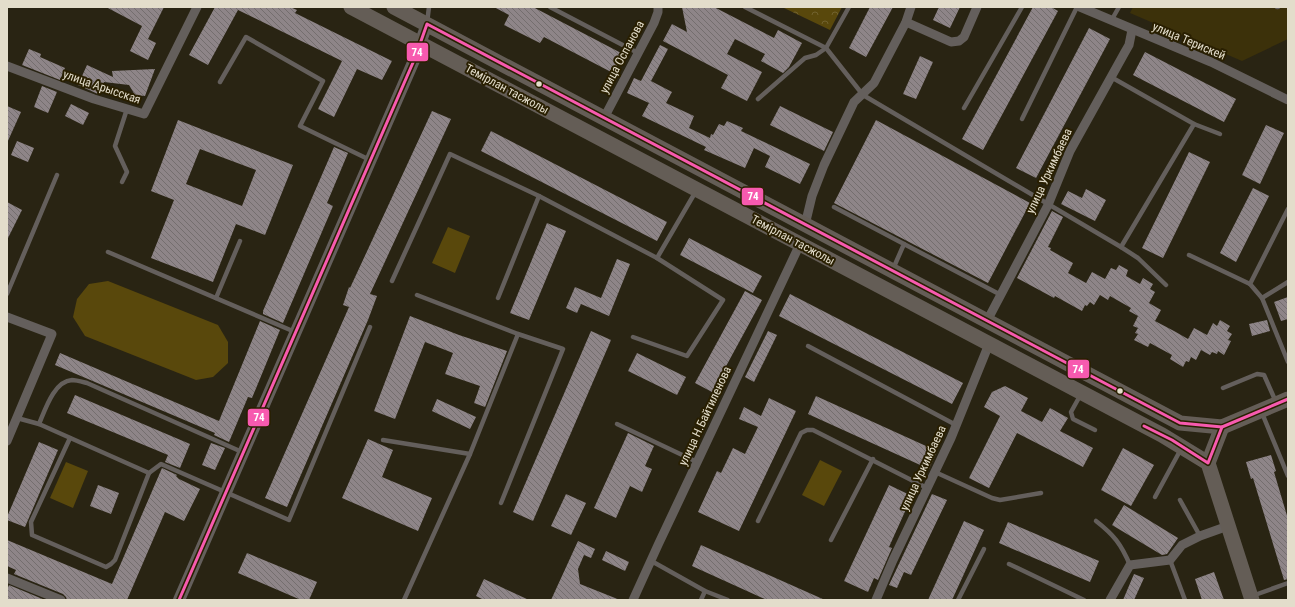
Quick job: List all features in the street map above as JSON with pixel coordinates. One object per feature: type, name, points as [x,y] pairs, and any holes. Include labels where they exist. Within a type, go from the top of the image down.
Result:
[{"type":"main road","name":"Темірлан тасжолы","points":[[351,7],[1082,393],[1177,444],[1208,463]]},
{"type":"main road","name":"Темірлан тасжолы","points":[[394,7],[1180,423]]},
{"type":"main road","points":[[1177,444],[1180,423],[1222,427],[1282,402]]},
{"type":"main road","points":[[1222,427],[1208,463],[1251,598]]},
{"type":"street","name":"улица Арысская","points":[[7,66],[94,99],[144,114],[197,7]]},
{"type":"street","name":"улица Оспанова","points":[[604,118],[654,23],[658,12],[658,7]]},
{"type":"street","points":[[805,225],[812,196],[824,165],[854,102],[874,83],[906,22],[911,7]]},
{"type":"street","points":[[906,22],[951,42],[959,41],[964,37],[977,7]]},
{"type":"street","name":"улица Терискей","points":[[1080,7],[1211,62],[1288,100]]},
{"type":"street","points":[[179,600],[420,44],[427,24]]},
{"type":"street","name":"улица Уркимбаева","points":[[987,321],[1048,205],[1070,151],[1129,45],[1132,30]]},
{"type":"street","name":"улица Н.Байтиленова","points":[[633,600],[800,244]]},
{"type":"street","points":[[7,317],[52,334],[7,441]]},
{"type":"street","name":"улица Уркимбаева","points":[[876,600],[927,488],[936,472],[989,344]]},
{"type":"street","points":[[1110,600],[1130,565],[1170,560],[1182,545],[1200,536],[1228,526]]},
{"type":"street","points":[[7,578],[61,600]]},
{"type":"lane","points":[[427,24],[429,7]]},
{"type":"lane","points":[[550,7],[638,53]]},
{"type":"lane","points":[[746,7],[826,48],[863,95],[1121,247],[1138,258],[1166,285]]},
{"type":"lane","points":[[758,99],[805,58],[816,55],[826,48],[849,7]]},
{"type":"lane","points":[[964,108],[1022,7]]},
{"type":"lane","points":[[1022,119],[1077,7]]},
{"type":"lane","points":[[1111,21],[1119,7]]},
{"type":"lane","points":[[220,82],[246,37],[323,81],[300,126],[370,160]]},
{"type":"lane","points":[[1111,77],[1194,124],[1220,134]]},
{"type":"lane","points":[[122,182],[127,172],[115,146],[127,109]]},
{"type":"lane","points":[[1121,247],[1194,124]]},
{"type":"lane","points":[[392,281],[450,154],[539,196],[657,258],[723,300],[687,356],[633,337]]},
{"type":"lane","points":[[7,294],[57,175]]},
{"type":"lane","points":[[657,258],[697,189]]},
{"type":"lane","points":[[498,298],[539,196]]},
{"type":"lane","points":[[834,207],[1001,295]]},
{"type":"lane","points":[[1250,284],[1288,209]]},
{"type":"lane","points":[[216,298],[240,241]]},
{"type":"lane","points":[[892,271],[904,244]]},
{"type":"lane","points":[[108,252],[295,332]]},
{"type":"lane","points":[[1189,255],[1250,284],[1262,298],[1288,362]]},
{"type":"lane","points":[[1262,298],[1288,282]]},
{"type":"lane","points":[[417,295],[518,334],[563,349],[501,502]]},
{"type":"lane","points":[[70,438],[31,522],[32,535],[106,567],[115,560],[149,472],[161,464],[289,520],[370,327]]},
{"type":"lane","points":[[404,600],[470,454],[518,334]]},
{"type":"lane","points":[[808,346],[956,426]]},
{"type":"lane","points":[[1224,388],[1257,374],[1264,375],[1282,402]]},
{"type":"lane","points":[[39,424],[56,388],[65,382],[72,380],[87,384],[243,452]]},
{"type":"lane","points":[[1082,393],[1071,412],[1074,419],[1095,430]]},
{"type":"lane","points":[[1261,411],[1288,476]]},
{"type":"lane","points":[[17,418],[39,424],[149,472]]},
{"type":"lane","points":[[617,424],[697,462]]},
{"type":"lane","points":[[758,522],[801,433],[807,430],[813,430],[873,459],[927,488]]},
{"type":"lane","points":[[383,440],[470,454]]},
{"type":"lane","points":[[1155,497],[1177,444]]},
{"type":"lane","points":[[831,540],[873,459]]},
{"type":"lane","points":[[936,472],[992,498],[1000,500],[1042,493]]},
{"type":"lane","points":[[1180,500],[1200,536]]},
{"type":"lane","points":[[1096,521],[1110,532],[1123,549],[1130,565]]},
{"type":"lane","points":[[958,600],[984,549]]},
{"type":"lane","points":[[1170,560],[1185,600]]},
{"type":"lane","points":[[650,563],[655,563],[705,591],[728,600]]},
{"type":"lane","points":[[1009,564],[1084,600]]},
{"type":"lane","points":[[1251,598],[1288,583]]},
{"type":"lane","points":[[701,600],[705,591]]},
{"type":"shaded area","points":[[1133,7],[1288,7],[1288,39],[1242,61],[1130,13]]},
{"type":"green space","points":[[782,7],[842,7],[830,30]]},
{"type":"green space","points":[[448,227],[470,236],[455,273],[432,263]]},
{"type":"green space","points":[[108,281],[218,325],[228,342],[228,363],[213,377],[196,380],[85,336],[73,317],[77,299],[89,284]]},
{"type":"green space","points":[[820,460],[842,471],[824,506],[802,495]]},
{"type":"green space","points":[[66,462],[88,471],[73,508],[50,498]]},
{"type":"building","points":[[106,7],[164,7],[148,39],[156,43],[148,60],[130,51],[142,26]]},
{"type":"building","points":[[215,7],[290,7],[297,10],[295,13],[392,61],[382,80],[357,69],[334,117],[318,109],[342,61],[238,10],[208,65],[189,55]]},
{"type":"building","points":[[494,7],[533,7],[623,54],[613,73],[544,37],[540,43],[504,25],[509,15]]},
{"type":"building","points":[[682,7],[714,7],[774,38],[778,30],[802,43],[789,67],[783,73],[761,61],[765,54],[735,39],[727,54],[762,72],[747,101],[721,88],[728,75],[663,41],[672,24],[687,32]]},
{"type":"building","points":[[870,7],[893,7],[866,57],[849,48]]},
{"type":"building","points":[[939,7],[960,7],[950,28],[933,20]]},
{"type":"building","points":[[1033,7],[1051,7],[1058,11],[983,150],[962,139]]},
{"type":"building","points":[[1089,28],[1110,39],[1036,178],[1016,168]]},
{"type":"building","points":[[660,45],[668,49],[651,81],[672,92],[666,103],[694,116],[689,128],[710,138],[711,134],[713,135],[719,124],[724,126],[727,121],[743,128],[741,131],[810,164],[800,184],[765,167],[770,156],[754,148],[745,168],[704,150],[706,147],[642,116],[649,103],[627,93],[634,78],[641,81]]},
{"type":"building","points":[[29,49],[41,54],[40,57],[65,68],[60,80],[22,65]]},
{"type":"building","points":[[1145,52],[1236,99],[1224,122],[1133,75]]},
{"type":"building","points":[[920,56],[933,62],[916,99],[903,94]]},
{"type":"building","points":[[87,65],[113,77],[112,71],[155,69],[145,96],[135,95],[129,85],[104,82],[98,94],[78,85]]},
{"type":"building","points":[[42,86],[57,92],[48,113],[34,107]]},
{"type":"building","points":[[71,104],[89,113],[83,125],[65,116]]},
{"type":"building","points":[[7,106],[21,112],[7,143]]},
{"type":"building","points":[[780,106],[833,132],[824,151],[770,125]]},
{"type":"building","points":[[432,111],[451,119],[370,294],[377,296],[368,320],[287,507],[265,498],[349,307],[343,305],[349,287],[350,288]]},
{"type":"building","points":[[178,120],[293,165],[265,235],[236,224],[213,282],[151,258],[174,200],[151,191]],"holes":[[[200,149],[256,170],[242,206],[186,184]]]},
{"type":"building","points":[[876,120],[1030,203],[988,283],[834,203]]},
{"type":"building","points":[[1266,125],[1284,133],[1260,184],[1242,175]]},
{"type":"building","points":[[491,131],[667,222],[657,241],[481,151]]},
{"type":"building","points":[[17,141],[34,148],[28,162],[11,155]]},
{"type":"building","points":[[334,147],[348,153],[327,203],[333,206],[283,323],[263,314],[263,311]]},
{"type":"building","points":[[1189,152],[1210,162],[1163,258],[1142,248]]},
{"type":"building","points":[[1253,188],[1269,196],[1236,262],[1220,253]]},
{"type":"building","points":[[1086,189],[1106,200],[1095,221],[1061,204],[1068,191],[1082,198]]},
{"type":"building","points":[[7,202],[22,210],[7,240]]},
{"type":"building","points":[[1052,211],[1063,217],[1048,247],[1051,248],[1050,250],[1073,263],[1068,273],[1086,283],[1092,272],[1105,279],[1111,268],[1116,270],[1119,265],[1128,270],[1126,276],[1140,284],[1143,278],[1153,284],[1150,289],[1155,292],[1149,303],[1161,310],[1155,321],[1188,339],[1194,328],[1207,335],[1213,323],[1217,326],[1220,320],[1230,326],[1227,331],[1232,334],[1228,340],[1231,341],[1224,355],[1218,351],[1217,354],[1212,352],[1210,355],[1201,350],[1196,360],[1191,357],[1189,362],[1186,361],[1183,367],[1170,359],[1172,355],[1150,343],[1148,347],[1134,340],[1138,334],[1135,333],[1138,328],[1133,326],[1138,316],[1129,311],[1131,308],[1110,296],[1108,300],[1100,295],[1094,305],[1090,302],[1087,306],[1085,305],[1082,311],[1017,278]]},
{"type":"building","points":[[547,223],[566,231],[529,320],[510,313]]},
{"type":"building","points":[[689,238],[762,276],[753,293],[680,255]]},
{"type":"building","points":[[617,259],[630,264],[609,316],[581,304],[577,313],[566,308],[575,287],[601,298]]},
{"type":"building","points":[[745,291],[762,300],[712,392],[695,383]]},
{"type":"building","points":[[790,294],[963,383],[952,404],[779,316]]},
{"type":"building","points":[[1288,297],[1288,319],[1281,321],[1274,302]]},
{"type":"building","points":[[410,316],[459,335],[507,351],[485,407],[474,403],[480,386],[445,374],[453,353],[425,342],[395,419],[374,411]]},
{"type":"building","points":[[1267,320],[1270,331],[1252,336],[1249,324]]},
{"type":"building","points":[[260,321],[280,330],[252,398],[248,397],[229,442],[214,435],[215,433],[55,365],[60,353],[219,421]]},
{"type":"building","points":[[591,331],[611,340],[533,521],[513,512]]},
{"type":"building","points":[[768,331],[777,335],[754,382],[745,377]]},
{"type":"building","points":[[637,353],[686,377],[677,395],[628,371]]},
{"type":"building","points":[[1005,386],[1028,398],[1021,411],[1042,422],[1050,408],[1068,418],[1060,431],[1093,448],[1083,467],[1017,433],[989,488],[969,478],[1000,416],[984,407],[992,392]]},
{"type":"building","points":[[75,395],[190,444],[180,468],[165,462],[168,455],[67,413]]},
{"type":"building","points":[[816,396],[937,451],[929,469],[808,414]]},
{"type":"building","points":[[769,398],[796,411],[739,531],[698,512],[717,471],[721,473],[733,448],[745,454],[758,427],[739,419],[744,407],[761,416]]},
{"type":"building","points":[[437,399],[476,417],[470,429],[432,411]]},
{"type":"building","points":[[628,433],[654,446],[645,466],[652,469],[642,492],[630,486],[616,518],[594,508]]},
{"type":"building","points":[[368,439],[393,450],[382,477],[432,498],[418,531],[342,498]]},
{"type":"building","points":[[39,442],[58,450],[25,527],[7,520],[7,517]]},
{"type":"building","points":[[211,443],[225,448],[215,470],[202,465]]},
{"type":"building","points":[[1123,448],[1154,465],[1131,506],[1101,490]]},
{"type":"building","points":[[1271,455],[1276,471],[1274,472],[1288,519],[1288,579],[1284,580],[1253,478],[1251,479],[1246,462]]},
{"type":"building","points":[[162,468],[177,475],[176,476],[179,479],[200,489],[184,521],[165,512],[127,600],[67,600],[63,594],[14,574],[16,570],[7,566],[7,540],[112,584]]},
{"type":"building","points":[[98,485],[119,493],[111,514],[90,506]]},
{"type":"building","points":[[889,485],[912,496],[889,547],[892,548],[878,580],[874,578],[868,592],[844,581]]},
{"type":"building","points":[[566,494],[586,503],[571,535],[551,526]]},
{"type":"building","points":[[932,494],[947,500],[911,575],[904,572],[897,588],[889,585]]},
{"type":"building","points":[[1124,505],[1178,538],[1167,554],[1162,555],[1112,525]]},
{"type":"building","points":[[964,521],[984,530],[952,600],[928,600]]},
{"type":"building","points":[[1008,522],[1099,561],[1090,582],[999,543]]},
{"type":"building","points":[[578,541],[595,549],[591,558],[584,555],[578,569],[580,584],[620,600],[551,600]]},
{"type":"building","points":[[701,545],[825,600],[767,600],[692,566]]},
{"type":"building","points":[[606,551],[629,562],[625,571],[602,560]]},
{"type":"building","points":[[247,553],[317,582],[309,600],[301,600],[238,573]]},
{"type":"building","points":[[1214,572],[1224,600],[1202,600],[1195,579]]},
{"type":"building","points":[[1134,574],[1144,578],[1134,600],[1123,600]]},
{"type":"building","points":[[484,579],[529,600],[484,600],[476,596]]},
{"type":"building","points":[[9,585],[45,600],[7,600],[7,590]]},
{"type":"transit line","name":"74","points":[[179,600],[415,58],[427,24],[1180,423],[1222,427],[1288,399]]},
{"type":"transit line","name":"74","points":[[1144,426],[1172,440],[1208,463],[1222,427]]}]
